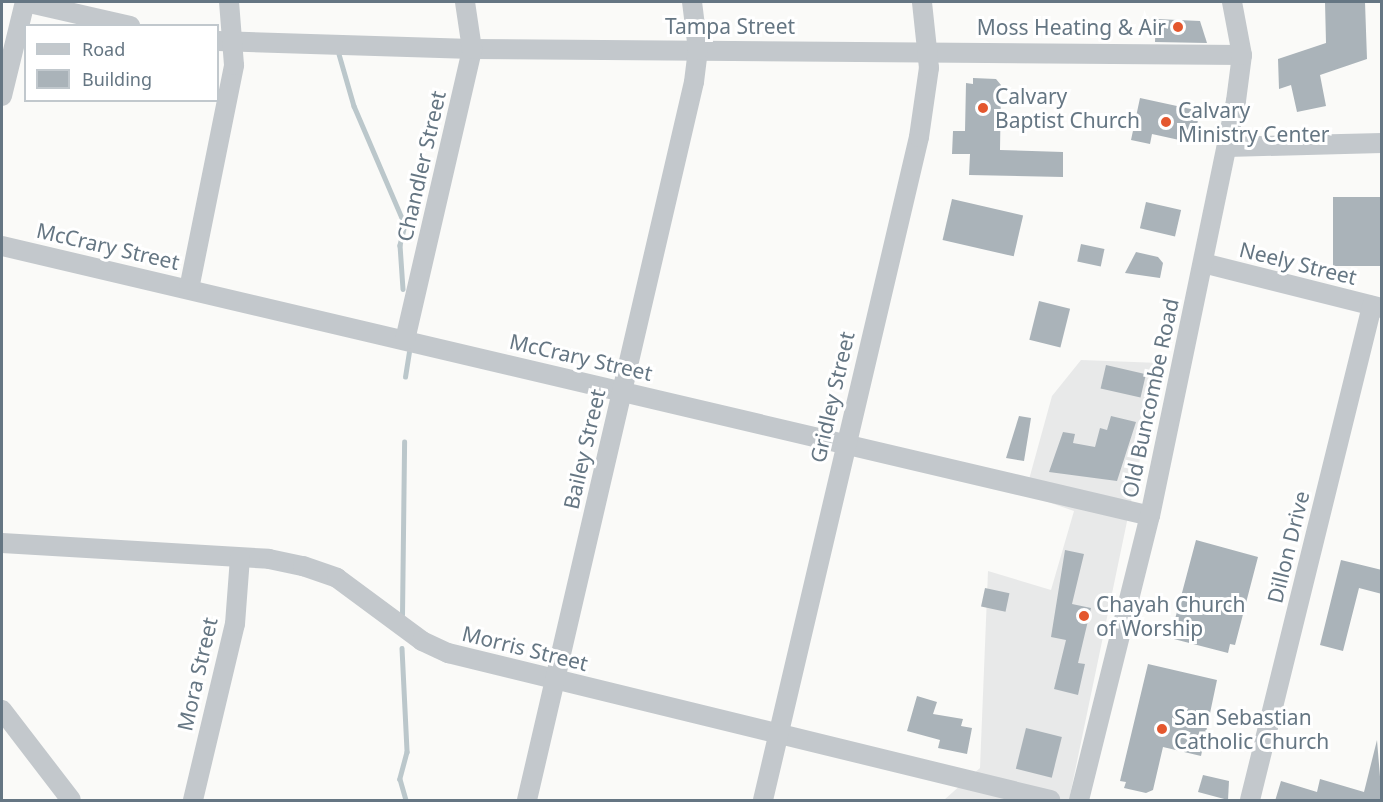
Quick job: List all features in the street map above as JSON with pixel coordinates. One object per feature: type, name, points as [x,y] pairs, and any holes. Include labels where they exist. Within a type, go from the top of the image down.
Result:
[{"type":"street","points":[[2,96],[25,2],[121,24]]},
{"type":"street","points":[[189,289],[231,87],[226,41],[230,2]]},
{"type":"street","name":"Chandler Street","points":[[405,340],[472,49],[465,2]]},
{"type":"street","name":"Bailey Street","points":[[527,801],[698,50],[692,2]]},
{"type":"street","name":"Gridley Street","points":[[763,801],[919,137],[927,53],[922,2]]},
{"type":"street","name":"Old Buncombe Road","points":[[1079,801],[1149,516],[1227,147],[1242,56],[1232,2]]},
{"type":"street","name":"Tampa Street","points":[[226,41],[472,49],[1242,56]]},
{"type":"street","points":[[1227,147],[1382,143]]},
{"type":"street","name":"McCrary Street","points":[[2,246],[1149,516]]},
{"type":"street","name":"Neely Street","points":[[1203,263],[1377,307]]},
{"type":"street","name":"Dillon Drive","points":[[1250,801],[1377,307]]},
{"type":"street","name":"Morris Street","points":[[2,543],[240,558],[325,573],[439,649],[555,680],[1050,801]]},
{"type":"street","name":"Mora Street","points":[[193,801],[234,624],[240,558]]},
{"type":"street","points":[[2,710],[71,801]]},
{"type":"shaded area","points":[[1081,360],[1160,363],[1069,800],[944,800],[980,768],[988,571],[1051,590],[1074,511],[1025,494],[1052,396]]},
{"type":"building","points":[[1325,2],[1365,2],[1367,59],[1320,75],[1326,106],[1297,112],[1291,85],[1279,89],[1278,59],[1326,43]]},
{"type":"building","name":"Moss Heating & Air","points":[[1156,19],[1200,21],[1207,43],[1155,42]]},
{"type":"building","name":"Calvary Baptist Church","points":[[973,78],[996,79],[1001,85],[1000,150],[1063,152],[1063,177],[969,175],[970,154],[952,154],[953,131],[965,131],[966,83],[973,84]]},
{"type":"building","name":"Calvary Ministry Center","points":[[1140,98],[1200,111],[1193,143],[1152,134],[1150,144],[1131,140]]},
{"type":"building","points":[[1333,197],[1382,197],[1382,266],[1333,266]]},
{"type":"building","points":[[952,199],[1023,215],[1014,256],[943,240]]},
{"type":"building","points":[[1146,202],[1181,210],[1175,236],[1140,228]]},
{"type":"building","points":[[1081,244],[1104,249],[1101,267],[1077,262]]},
{"type":"building","points":[[1136,252],[1158,257],[1163,263],[1160,278],[1125,273]]},
{"type":"building","points":[[1039,301],[1070,309],[1060,348],[1029,340]]},
{"type":"building","points":[[1106,365],[1146,374],[1141,398],[1101,388]]},
{"type":"building","points":[[1019,416],[1031,418],[1024,461],[1006,458]]},
{"type":"building","points":[[1111,416],[1136,422],[1117,481],[1049,472],[1063,432],[1075,434],[1073,443],[1095,447],[1100,428],[1107,430]]},
{"type":"building","points":[[1196,540],[1258,557],[1235,645],[1230,644],[1228,653],[1170,638]]},
{"type":"building","points":[[1065,550],[1084,554],[1072,604],[1091,608],[1078,663],[1085,664],[1078,695],[1054,689],[1066,640],[1051,637]]},
{"type":"building","points":[[1341,560],[1382,570],[1382,594],[1359,588],[1343,651],[1320,645]]},
{"type":"building","points":[[985,588],[1009,593],[1006,612],[981,607]]},
{"type":"building","name":"San Sebastian Catholic Church","points":[[1148,664],[1217,680],[1201,756],[1163,747],[1153,790],[1146,793],[1124,788],[1126,782],[1120,781]]},
{"type":"building","points":[[917,696],[937,702],[933,714],[963,719],[961,726],[972,728],[967,754],[938,748],[940,740],[907,731]]},
{"type":"building","points":[[1026,728],[1062,737],[1052,778],[1016,769]]},
{"type":"building","points":[[1377,740],[1382,801],[1275,801],[1281,781],[1317,792],[1320,779],[1364,792]]},
{"type":"building","points":[[1203,775],[1229,781],[1228,800],[1198,792]]},
{"type":"waterway","points":[[339,54],[354,106],[405,225],[400,245],[403,289]]},
{"type":"waterway","points":[[405,377],[409,352]]},
{"type":"waterway","points":[[402,615],[404,442]]},
{"type":"waterway","points":[[402,648],[407,752],[400,779],[406,800]]},
{"type":"place","name":"Moss Heating & Air","points":[[1178,27]]},
{"type":"place","name":"Calvary Baptist Church","points":[[983,108]]},
{"type":"place","name":"Calvary Ministry Center","points":[[1166,122]]},
{"type":"place","name":"Chayah Church of Worship","points":[[1084,616]]},
{"type":"place","name":"San Sebastian Catholic Church","points":[[1162,729]]}]
